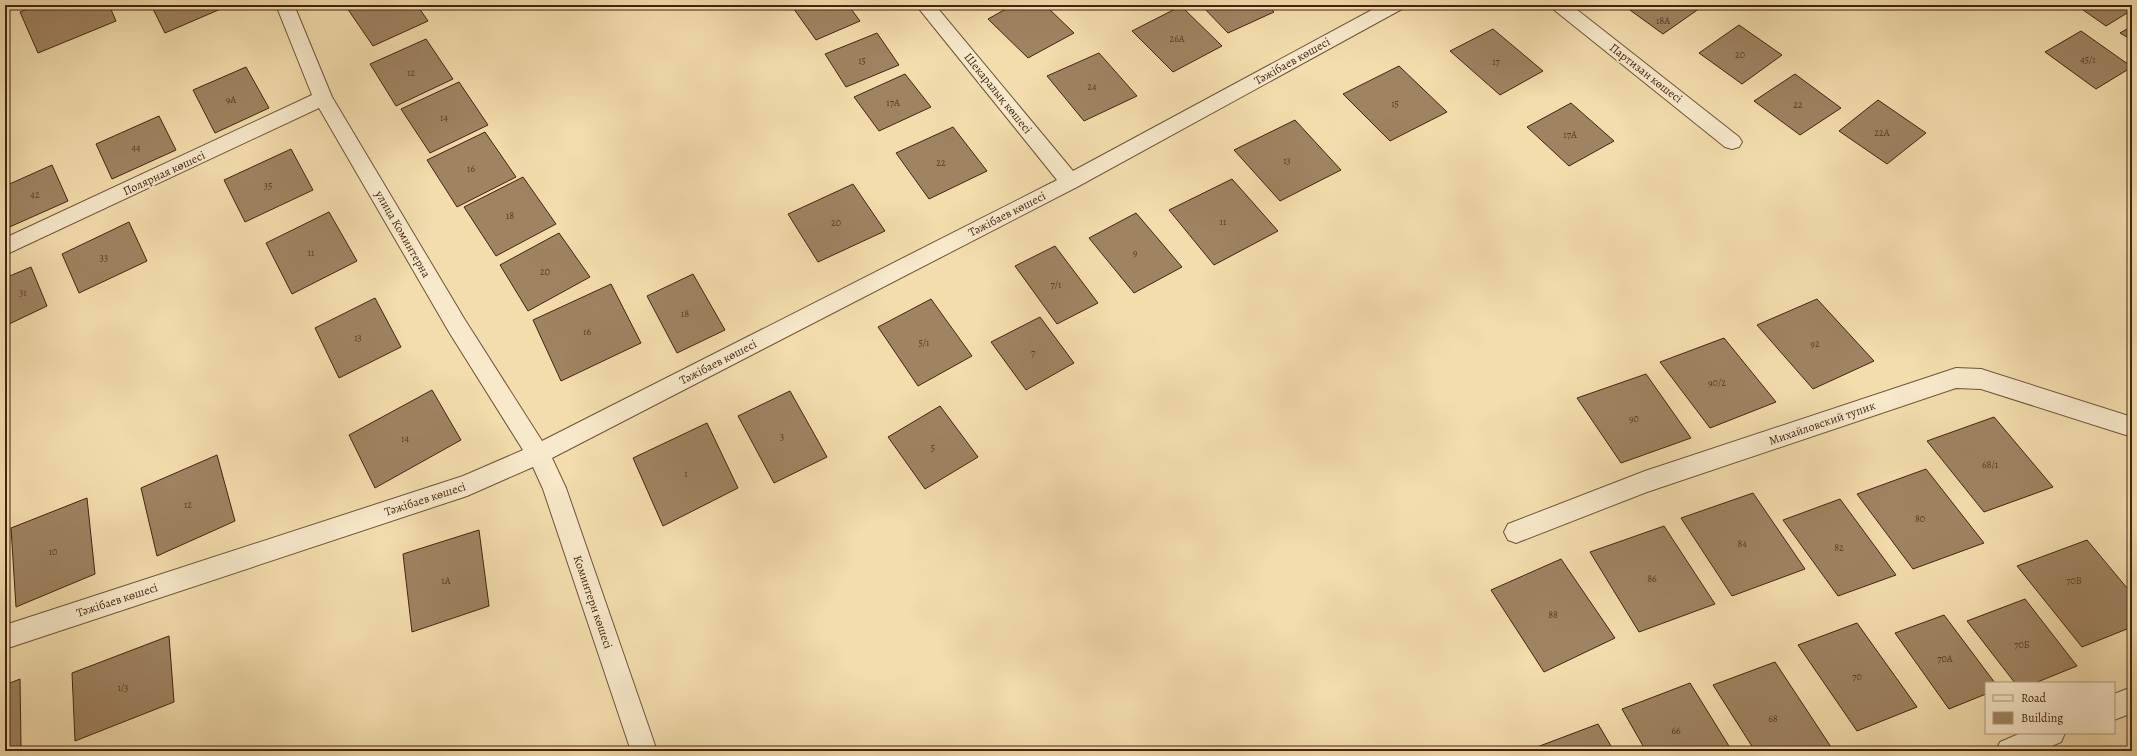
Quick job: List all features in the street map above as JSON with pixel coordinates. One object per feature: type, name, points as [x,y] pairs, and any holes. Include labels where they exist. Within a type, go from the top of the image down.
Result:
[{"type":"street","name":"улица Коминтерна","points":[[285,5],[323,98],[457,326],[538,454]]},
{"type":"street","name":"Шекаралық көшесі","points":[[925,5],[1070,182]]},
{"type":"street","name":"Тәжібаев көшесі","points":[[5,637],[467,485],[538,454],[1070,182],[1396,5]]},
{"type":"street","name":"Партизан көшесі","points":[[1559,5],[1732,142]]},
{"type":"street","name":"Полярная көшесі","points":[[5,247],[323,98]]},
{"type":"street","name":"Михайловский тупик","points":[[1516,532],[1645,482],[1956,378],[1981,379],[2132,427]]},
{"type":"street","name":"Коминтерн көшесі","points":[[538,454],[554,488],[644,751]]},
{"type":"street","points":[[2115,707],[2132,700]]},
{"type":"street","points":[[2009,751],[2050,734]]},
{"type":"building","points":[[39,5],[109,5],[116,21],[38,53],[20,12]]},
{"type":"building","points":[[151,5],[222,5],[223,8],[165,33]]},
{"type":"building","points":[[353,5],[417,5],[428,21],[373,46],[347,8]]},
{"type":"building","points":[[791,5],[848,5],[860,21],[816,40]]},
{"type":"building","points":[[1013,5],[1045,5],[1074,33],[1028,58],[988,19]]},
{"type":"building","points":[[1201,5],[1267,5],[1274,12],[1228,33]]},
{"type":"building","points":[[1623,5],[1702,5],[1703,6],[1663,34]]},
{"type":"building","points":[[2076,5],[2132,5],[2132,10],[2106,26]]},
{"type":"building","points":[[1181,6],[1222,46],[1173,72],[1132,31]]},
{"type":"building","points":[[1739,25],[1782,55],[1742,84],[1699,53]]},
{"type":"building","points":[[2132,26],[2132,40],[2120,33]]},
{"type":"building","points":[[1493,29],[1543,71],[1500,95],[1450,51]]},
{"type":"building","points":[[2081,31],[2132,67],[2096,89],[2045,52]]},
{"type":"building","points":[[877,33],[899,65],[846,87],[825,54]]},
{"type":"building","points":[[426,39],[453,79],[396,106],[370,64]]},
{"type":"building","points":[[1099,53],[1137,96],[1084,121],[1047,76]]},
{"type":"building","points":[[1399,66],[1447,112],[1390,141],[1343,94]]},
{"type":"building","points":[[246,67],[269,108],[215,133],[193,90]]},
{"type":"building","points":[[905,74],[931,107],[879,131],[854,97]]},
{"type":"building","points":[[1795,74],[1841,108],[1800,135],[1754,101]]},
{"type":"building","points":[[459,82],[488,125],[430,153],[401,109]]},
{"type":"building","points":[[1878,100],[1926,133],[1887,164],[1839,131]]},
{"type":"building","points":[[1571,103],[1614,141],[1569,166],[1527,127]]},
{"type":"building","points":[[159,116],[176,150],[112,179],[96,144]]},
{"type":"building","points":[[1295,120],[1341,170],[1280,201],[1234,150]]},
{"type":"building","points":[[953,127],[987,171],[929,199],[896,153]]},
{"type":"building","points":[[485,132],[516,177],[457,207],[427,160]]},
{"type":"building","points":[[291,149],[313,190],[245,222],[224,180]]},
{"type":"building","points":[[52,165],[68,201],[5,229],[5,186]]},
{"type":"building","points":[[523,177],[556,224],[496,256],[464,207]]},
{"type":"building","points":[[1232,179],[1278,231],[1214,265],[1169,210]]},
{"type":"building","points":[[853,184],[885,231],[818,262],[788,214]]},
{"type":"building","points":[[329,212],[357,261],[292,294],[266,243]]},
{"type":"building","points":[[1136,213],[1182,267],[1134,293],[1089,238]]},
{"type":"building","points":[[129,222],[147,261],[79,293],[62,254]]},
{"type":"building","points":[[559,233],[590,277],[528,311],[500,265]]},
{"type":"building","points":[[1055,246],[1098,303],[1057,324],[1015,266]]},
{"type":"building","points":[[31,267],[47,306],[5,326],[5,278]]},
{"type":"building","points":[[693,274],[725,330],[677,353],[647,296]]},
{"type":"building","points":[[611,284],[641,343],[561,381],[533,320]]},
{"type":"building","points":[[375,298],[401,347],[339,378],[315,328]]},
{"type":"building","points":[[931,299],[972,356],[918,386],[878,327]]},
{"type":"building","points":[[1817,299],[1874,361],[1813,389],[1757,325]]},
{"type":"building","points":[[1040,317],[1074,363],[1026,390],[991,342]]},
{"type":"building","points":[[1724,338],[1776,402],[1710,428],[1660,362]]},
{"type":"building","points":[[1646,374],[1691,438],[1621,463],[1577,398]]},
{"type":"building","points":[[432,390],[461,440],[375,488],[349,435]]},
{"type":"building","points":[[790,391],[827,457],[774,483],[738,416]]},
{"type":"building","points":[[940,406],[978,457],[925,489],[888,437]]},
{"type":"building","points":[[1994,417],[2053,487],[1984,512],[1927,441]]},
{"type":"building","points":[[707,423],[738,488],[663,526],[633,458]]},
{"type":"building","points":[[217,455],[235,521],[157,556],[141,488]]},
{"type":"building","points":[[1926,469],[1984,543],[1913,569],[1857,494]]},
{"type":"building","points":[[1753,493],[1805,569],[1732,596],[1681,518]]},
{"type":"building","points":[[87,498],[95,574],[16,607],[11,528]]},
{"type":"building","points":[[1840,499],[1896,575],[1838,596],[1783,520]]},
{"type":"building","points":[[1664,526],[1715,604],[1639,632],[1590,552]]},
{"type":"building","points":[[479,530],[489,606],[412,632],[403,554]]},
{"type":"building","points":[[2087,540],[2132,594],[2132,627],[2082,647],[2017,566]]},
{"type":"building","points":[[1561,559],[1615,638],[1544,672],[1491,590]]},
{"type":"building","points":[[2025,599],[2077,666],[2037,682],[2014,682],[1967,621]]},
{"type":"building","points":[[1944,615],[1994,682],[1985,682],[1985,694],[1949,709],[1895,633]]},
{"type":"building","points":[[1857,623],[1917,707],[1857,731],[1798,645]]},
{"type":"building","points":[[169,636],[174,702],[75,741],[72,673]]},
{"type":"building","points":[[1775,662],[1833,750],[1755,751],[1713,685]]},
{"type":"building","points":[[20,679],[21,746],[5,751],[5,685]]},
{"type":"building","points":[[1690,683],[1732,751],[1646,751],[1622,709]]},
{"type":"building","points":[[1598,724],[1614,751],[1529,750]]}]
